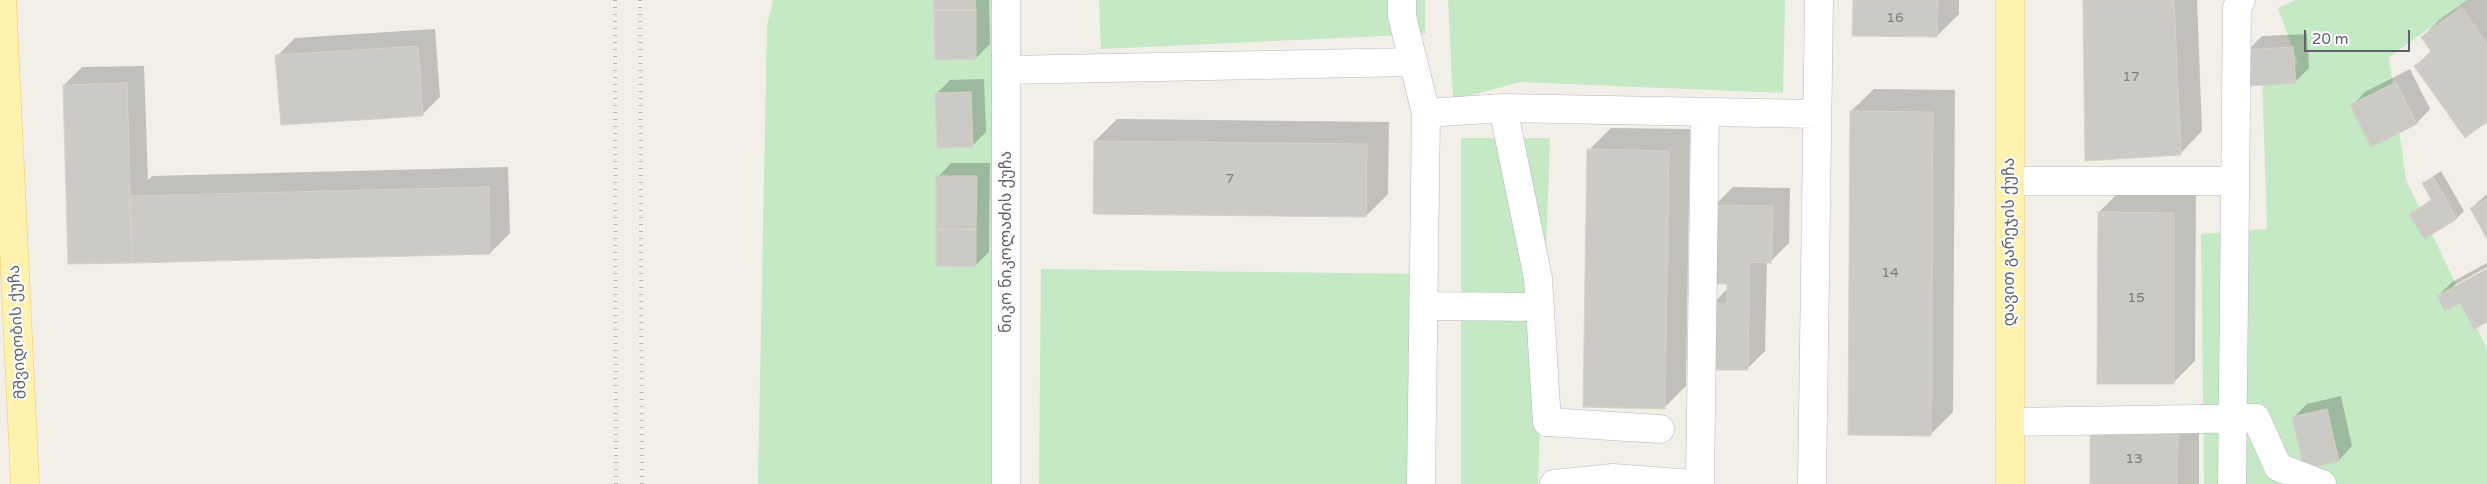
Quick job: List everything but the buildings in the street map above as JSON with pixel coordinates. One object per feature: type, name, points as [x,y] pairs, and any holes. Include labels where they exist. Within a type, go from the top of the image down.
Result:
[{"type":"main road","name":"მშვიდობის ქუჩა","points":[[2,0],[25,484]]},
{"type":"main road","name":"დავით გარეჯის ქუჩა","points":[[2010,0],[2010,484]]},
{"type":"street","name":"ნიკო ნიკოლაძის ქუჩა","points":[[1006,0],[1006,484]]},
{"type":"street","points":[[1402,0],[1402,16],[1426,113],[1421,484]]},
{"type":"street","points":[[1812,484],[1819,0]]},
{"type":"street","points":[[2232,484],[2237,7],[2241,0]]},
{"type":"street","points":[[1007,70],[1413,62]]},
{"type":"street","points":[[1426,113],[1503,108],[1816,114]]},
{"type":"street","points":[[1503,108],[1538,278],[1547,422],[1660,429]]},
{"type":"street","points":[[1700,484],[1705,112]]},
{"type":"street","points":[[2010,181],[2235,181]]},
{"type":"street","points":[[1423,306],[1539,307]]},
{"type":"street","points":[[2010,422],[2256,418],[2278,467],[2322,484]]},
{"type":"street","points":[[1554,484],[1613,478],[1692,484]]},
{"type":"street","points":[[1998,484],[2010,484]]},
{"type":"green space","points":[[773,0],[991,0],[996,299],[1002,484],[758,484],[767,27]]},
{"type":"green space","points":[[1099,0],[1425,0],[1425,34],[1101,49]]},
{"type":"green space","points":[[1448,0],[1785,0],[1783,93],[1520,82],[1453,100]]},
{"type":"green space","points":[[2296,0],[2469,0],[2389,57],[2406,180],[2487,349],[2487,484],[2204,484],[2201,234],[2267,229],[2262,73],[2298,64],[2278,8]]},
{"type":"green space","points":[[1461,138],[1550,138],[1538,484],[1461,484]]},
{"type":"green space","points":[[1041,269],[1410,274],[1408,484],[1039,484]]},
{"type":"railway","points":[[615,0],[616,484]]},
{"type":"railway","points":[[640,0],[642,484]]}]
